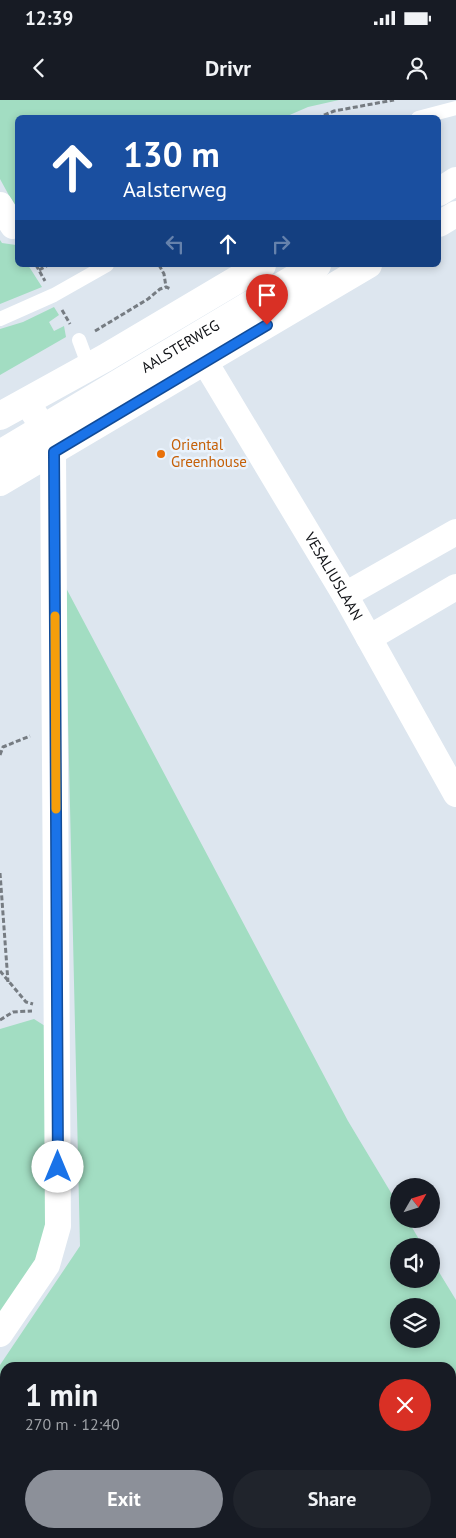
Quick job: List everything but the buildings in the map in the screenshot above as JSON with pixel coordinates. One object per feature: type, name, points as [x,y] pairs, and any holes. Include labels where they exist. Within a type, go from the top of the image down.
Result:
[{"type":"main road","points":[[441,168],[456,164]]},
{"type":"main road","points":[[441,191],[456,181]]},
{"type":"main road","name":"AALSTERWEG","points":[[0,416],[89,368],[259,267]]},
{"type":"main road","name":"AALSTERWEG","points":[[0,454],[49,440],[314,267]]},
{"type":"street","points":[[441,223],[456,214]]},
{"type":"street","name":"AALSTERWEG","points":[[0,483],[49,440],[205,362],[366,267]]},
{"type":"street","name":"VESALIUSLAAN","points":[[205,362],[370,638],[456,794]]},
{"type":"street","points":[[0,1334],[47,1265],[58,1226],[56,718],[49,440],[27,402]]},
{"type":"street","points":[[345,595],[456,532]]},
{"type":"street","points":[[370,638],[456,587]]},
{"type":"lane","points":[[429,115],[456,108]]},
{"type":"lane","points":[[0,318],[54,295],[103,267]]},
{"type":"lane","points":[[79,340],[89,368]]},
{"type":"path","points":[[324,115],[334,111],[394,100]]},
{"type":"path","points":[[39,270],[44,267]]},
{"type":"path","points":[[159,267],[164,274],[166,288]]},
{"type":"path","points":[[79,340],[148,299]]},
{"type":"path","points":[[0,755],[3,747],[56,718]]},
{"type":"path","points":[[0,873],[8,982]]},
{"type":"path","points":[[0,971],[26,1002],[58,1010]]},
{"type":"path","points":[[0,1020],[13,1012],[58,1010]]},
{"type":"green space","points":[[0,100],[339,100],[308,107],[290,115],[15,115],[15,206],[0,179]]},
{"type":"green space","points":[[0,240],[2,243],[15,245],[15,267],[29,267],[42,287],[0,304]]},
{"type":"green space","points":[[54,307],[59,315],[49,322],[54,331],[64,326],[66,337],[0,375],[0,329],[23,322]]},
{"type":"green space","points":[[65,586],[348,1121],[390,1191],[390,1228],[412,1228],[418,1238],[390,1238],[390,1288],[440,1288],[440,1274],[456,1300],[456,1362],[2,1362],[80,1246]]},
{"type":"green space","points":[[34,1019],[45,1026],[49,1219],[37,1265],[0,1319],[0,1029]]},
{"type":"slow traffic","points":[[55,616],[56,809]]},
{"type":"place","name":"Oriental Greenhouse","points":[[161,454]]},
{"type":"route","points":[[58,1167],[54,452],[267,325]]}]
